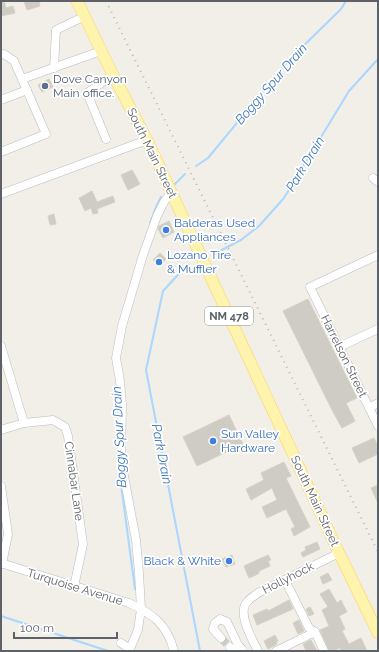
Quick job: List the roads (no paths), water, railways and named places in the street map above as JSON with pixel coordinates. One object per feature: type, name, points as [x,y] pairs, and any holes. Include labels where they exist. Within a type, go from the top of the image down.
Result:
[{"type":"main road","name":"South Main Street","points":[[77,1],[147,140],[339,553],[378,633]]},
{"type":"street","points":[[54,68],[56,30],[85,16]]},
{"type":"street","points":[[22,78],[101,51]]},
{"type":"street","points":[[1,55],[4,54],[14,61],[46,134],[1,152]]},
{"type":"street","points":[[106,139],[87,93],[113,75]]},
{"type":"street","points":[[1,100],[27,90]]},
{"type":"street","points":[[1,194],[147,140]]},
{"type":"street","points":[[121,643],[130,649],[138,630],[141,609],[136,540],[121,460],[122,404],[116,358],[122,326],[143,255],[157,216],[171,192]]},
{"type":"street","name":"Harrelson Street","points":[[378,255],[310,287],[378,426]]},
{"type":"street","points":[[339,347],[378,329]]},
{"type":"street","points":[[2,350],[24,423]]},
{"type":"street","points":[[369,408],[378,403]]},
{"type":"street","name":"Cinnabar Lane","points":[[1,430],[24,423],[53,420],[65,427],[68,436],[83,544],[74,587]]},
{"type":"street","points":[[1,486],[8,534],[1,564]]},
{"type":"street","name":"Hollyhock","points":[[258,651],[248,631],[243,610],[247,601],[258,593],[339,553]]},
{"type":"street","name":"Turquoise Avenue","points":[[1,564],[129,603],[141,609],[152,615],[165,628],[171,639],[174,651]]},
{"type":"street","points":[[285,580],[309,628],[315,632],[324,651]]},
{"type":"street","points":[[221,638],[213,629],[215,623],[220,619],[227,622],[238,645],[236,649]]},
{"type":"street","points":[[276,651],[315,632]]},
{"type":"waterway","name":"Boggy Spur Drain","points":[[196,166],[208,158],[288,61],[341,9],[346,1]]},
{"type":"waterway","name":"Park Drain","points":[[216,253],[241,240],[259,226],[284,198],[349,91],[378,59]]},
{"type":"waterway","name":"Boggy Spur Drain","points":[[175,184],[185,174]]},
{"type":"waterway","name":"Boggy Spur Drain","points":[[150,223],[161,197]]},
{"type":"waterway","name":"Park Drain","points":[[186,266],[163,291],[146,370],[200,651]]},
{"type":"waterway","name":"Boggy Spur Drain","points":[[120,477],[135,589]]},
{"type":"waterway","points":[[1,616],[108,651]]},
{"type":"tunnel","points":[[221,638],[230,647]]},
{"type":"railway","points":[[106,1],[378,552]]},
{"type":"place","name":"Dove Canyon Main office.","points":[[45,86]]},
{"type":"place","name":"Balderas Used Appliances","points":[[166,230]]},
{"type":"place","name":"Lozano Tire & Muffler","points":[[159,262]]},
{"type":"place","name":"Sun Valley Hardware","points":[[213,441]]},
{"type":"place","name":"Black & White","points":[[229,561]]}]
